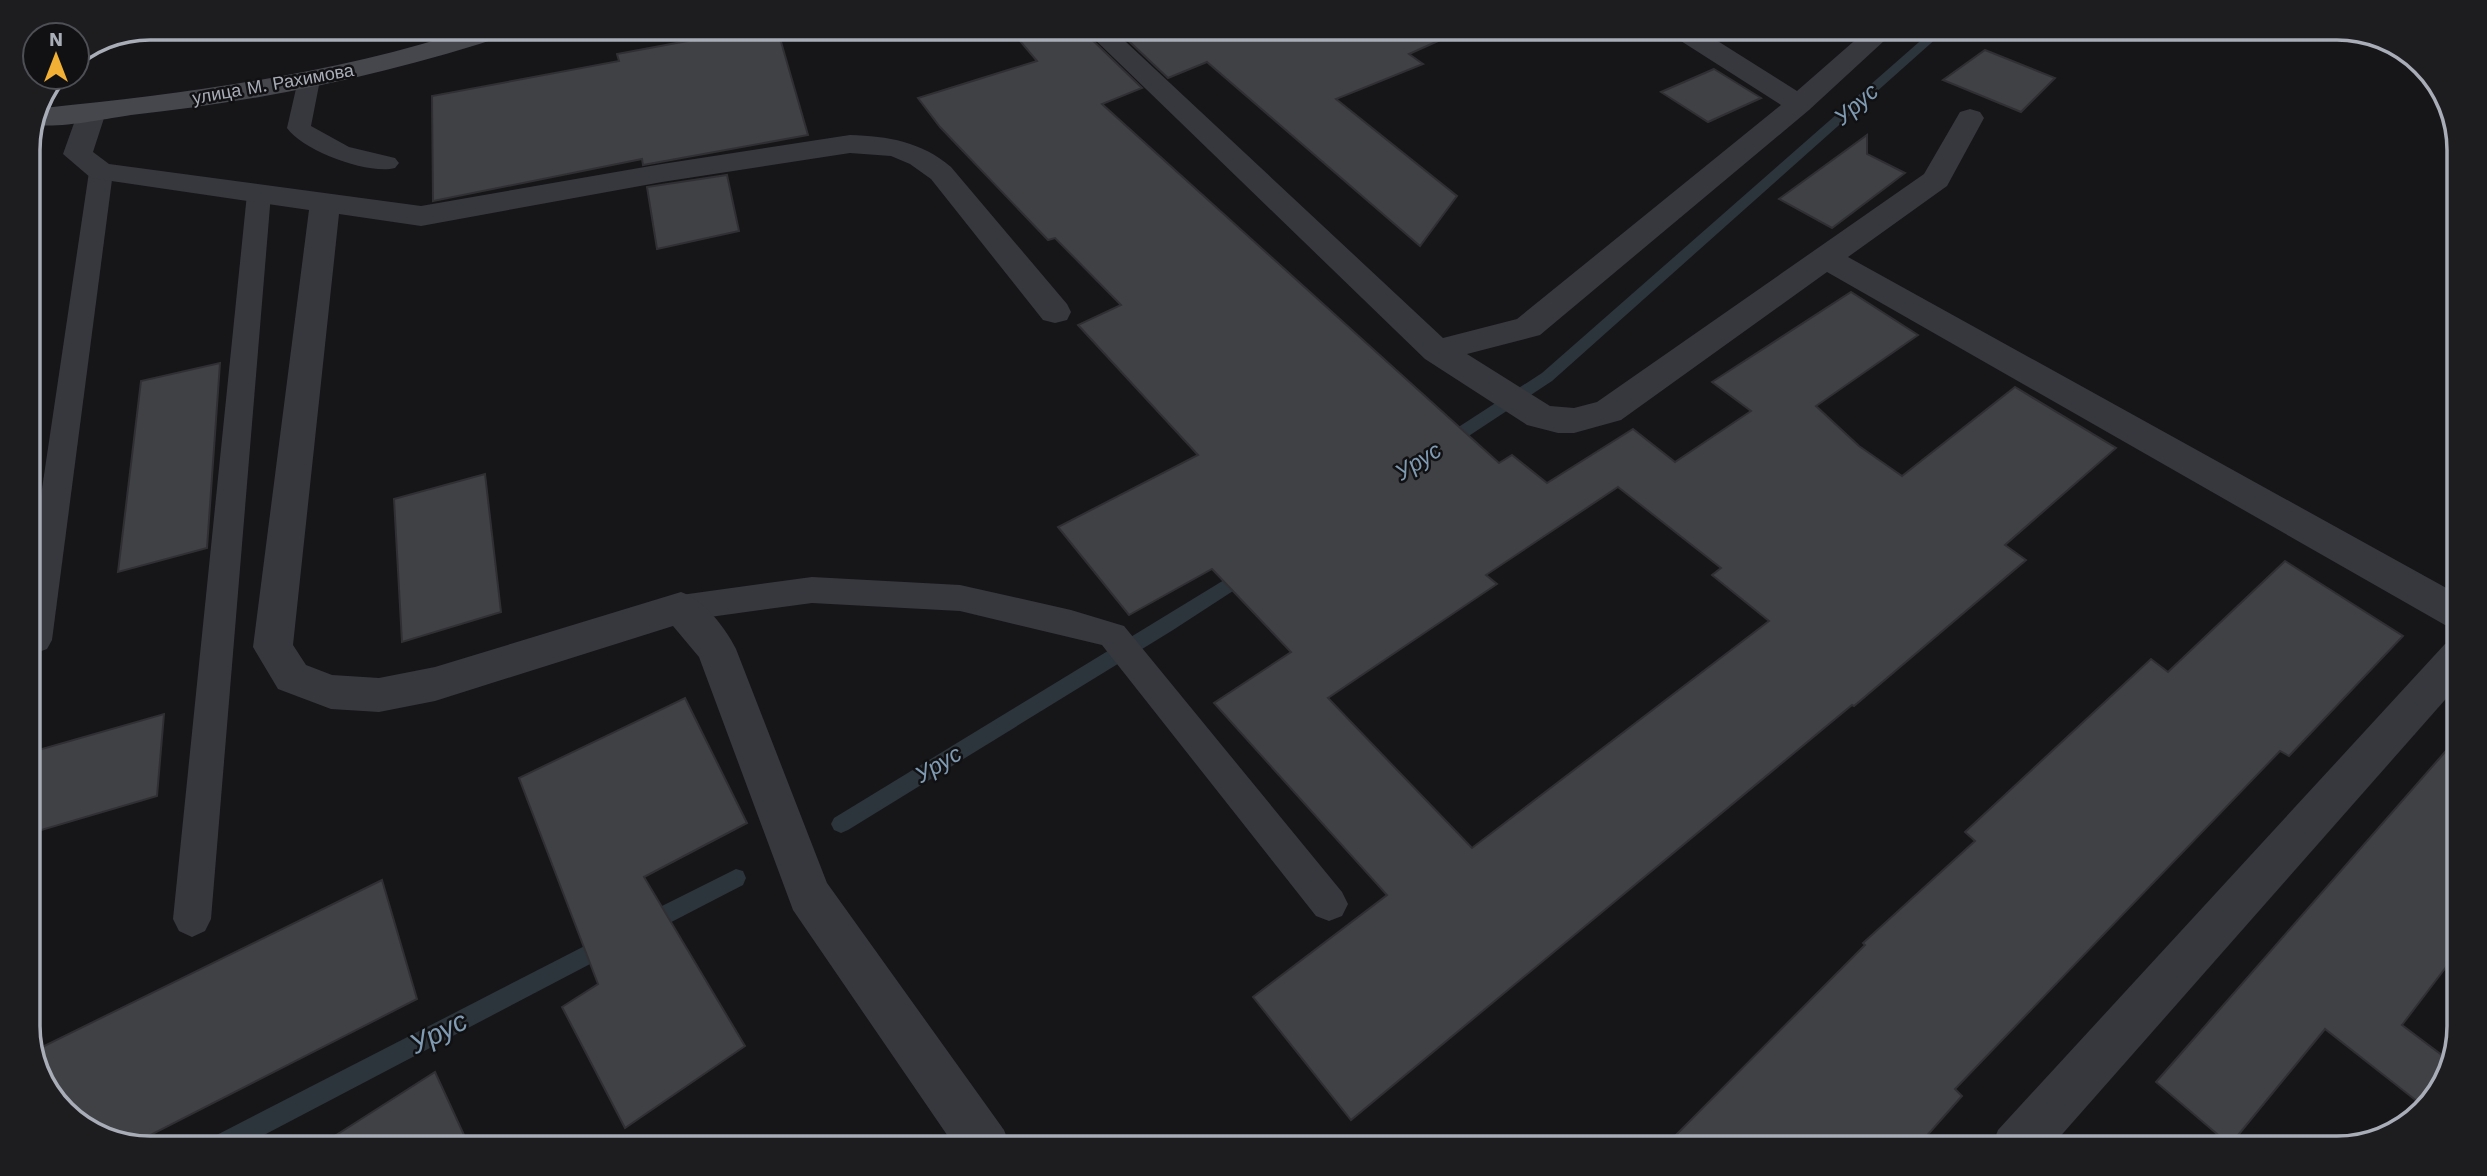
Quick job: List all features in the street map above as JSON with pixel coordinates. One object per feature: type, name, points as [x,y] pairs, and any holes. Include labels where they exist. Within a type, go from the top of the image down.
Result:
[{"type":"street","name":"улица М. Рахимова","points":[[46,116],[230,94],[309,80],[418,55],[464,40]]},
{"type":"street","points":[[1109,40],[1437,351],[1539,416],[1575,422],[1609,411],[1937,180],[1970,118]]},
{"type":"street","points":[[1698,40],[1800,104]]},
{"type":"street","points":[[1437,351],[1528,327],[1800,104],[1872,40]]},
{"type":"street","points":[[92,112],[78,153],[101,172],[421,216],[662,173],[850,144],[880,144],[905,149],[925,158],[941,173],[1055,312]]},
{"type":"street","points":[[325,203],[273,647],[292,677],[331,692],[379,695],[435,684],[681,608],[716,649],[809,895],[978,1136]]},
{"type":"street","points":[[1826,258],[2447,607]]},
{"type":"street","points":[[2027,1136],[2447,669]]},
{"type":"lane","points":[[309,80],[299,128],[323,145],[347,156],[387,163]]},
{"type":"lane","points":[[40,611],[101,172]]},
{"type":"lane","points":[[192,919],[259,194]]},
{"type":"lane","points":[[681,608],[812,590],[960,598],[1113,635],[1329,904]]},
{"type":"building","points":[[780,40],[808,135],[643,165],[642,159],[433,201],[432,96],[619,61],[617,54],[687,41]]},
{"type":"building","points":[[1019,40],[1092,40],[1142,88],[1102,104],[1499,463],[1512,455],[1547,483],[1633,429],[1675,462],[1751,411],[1712,382],[1851,292],[1918,335],[1816,406],[1859,446],[1902,476],[2015,387],[2116,448],[2005,545],[2026,560],[1854,706],[1351,1120],[1253,997],[1387,895],[1214,703],[1291,652],[1212,569],[1129,615],[1058,527],[1198,455],[1078,325],[1121,305],[1055,238],[1048,240],[940,127],[918,98],[1037,61]],"holes":[[[1618,487],[1721,568],[1712,575],[1769,621],[1472,848],[1328,698],[1497,584],[1486,575]]]},
{"type":"building","points":[[1128,40],[1440,40],[1409,54],[1423,64],[1336,99],[1457,196],[1420,246],[1207,62],[1168,78]]},
{"type":"building","points":[[1985,50],[2055,78],[2021,112],[1943,80]]},
{"type":"building","points":[[1714,69],[1761,98],[1708,122],[1661,92]]},
{"type":"building","points":[[1867,135],[1867,154],[1905,173],[1832,228],[1779,199]]},
{"type":"building","points":[[727,175],[739,231],[657,249],[647,187]]},
{"type":"building","points":[[220,363],[207,548],[118,572],[141,381]]},
{"type":"building","points":[[485,474],[501,612],[402,642],[394,499]]},
{"type":"building","points":[[2285,561],[2403,636],[2289,756],[2280,751],[1955,1089],[1962,1096],[1927,1136],[1675,1136],[1865,945],[1863,943],[1975,841],[1965,832],[2151,659],[2168,672]]},
{"type":"building","points":[[685,698],[747,823],[644,877],[745,1046],[625,1128],[562,1007],[598,984],[519,778]]},
{"type":"building","points":[[164,714],[157,796],[40,830],[40,750]]},
{"type":"building","points":[[2447,750],[2447,966],[2402,1025],[2442,1055],[2424,1093],[2417,1101],[2325,1029],[2237,1136],[2219,1136],[2156,1082]]},
{"type":"building","points":[[382,880],[417,999],[149,1136],[128,1134],[108,1127],[72,1104],[55,1081],[42,1047]]},
{"type":"building","points":[[435,1072],[464,1136],[335,1136]]},
{"type":"waterway","name":"Урус","points":[[1446,443],[1547,377],[1928,40]]},
{"type":"waterway","name":"Урус","points":[[841,824],[1167,625],[1247,573]]},
{"type":"waterway","name":"Урус","points":[[645,925],[736,878]]},
{"type":"waterway","name":"Урус","points":[[238,1136],[608,944]]}]
